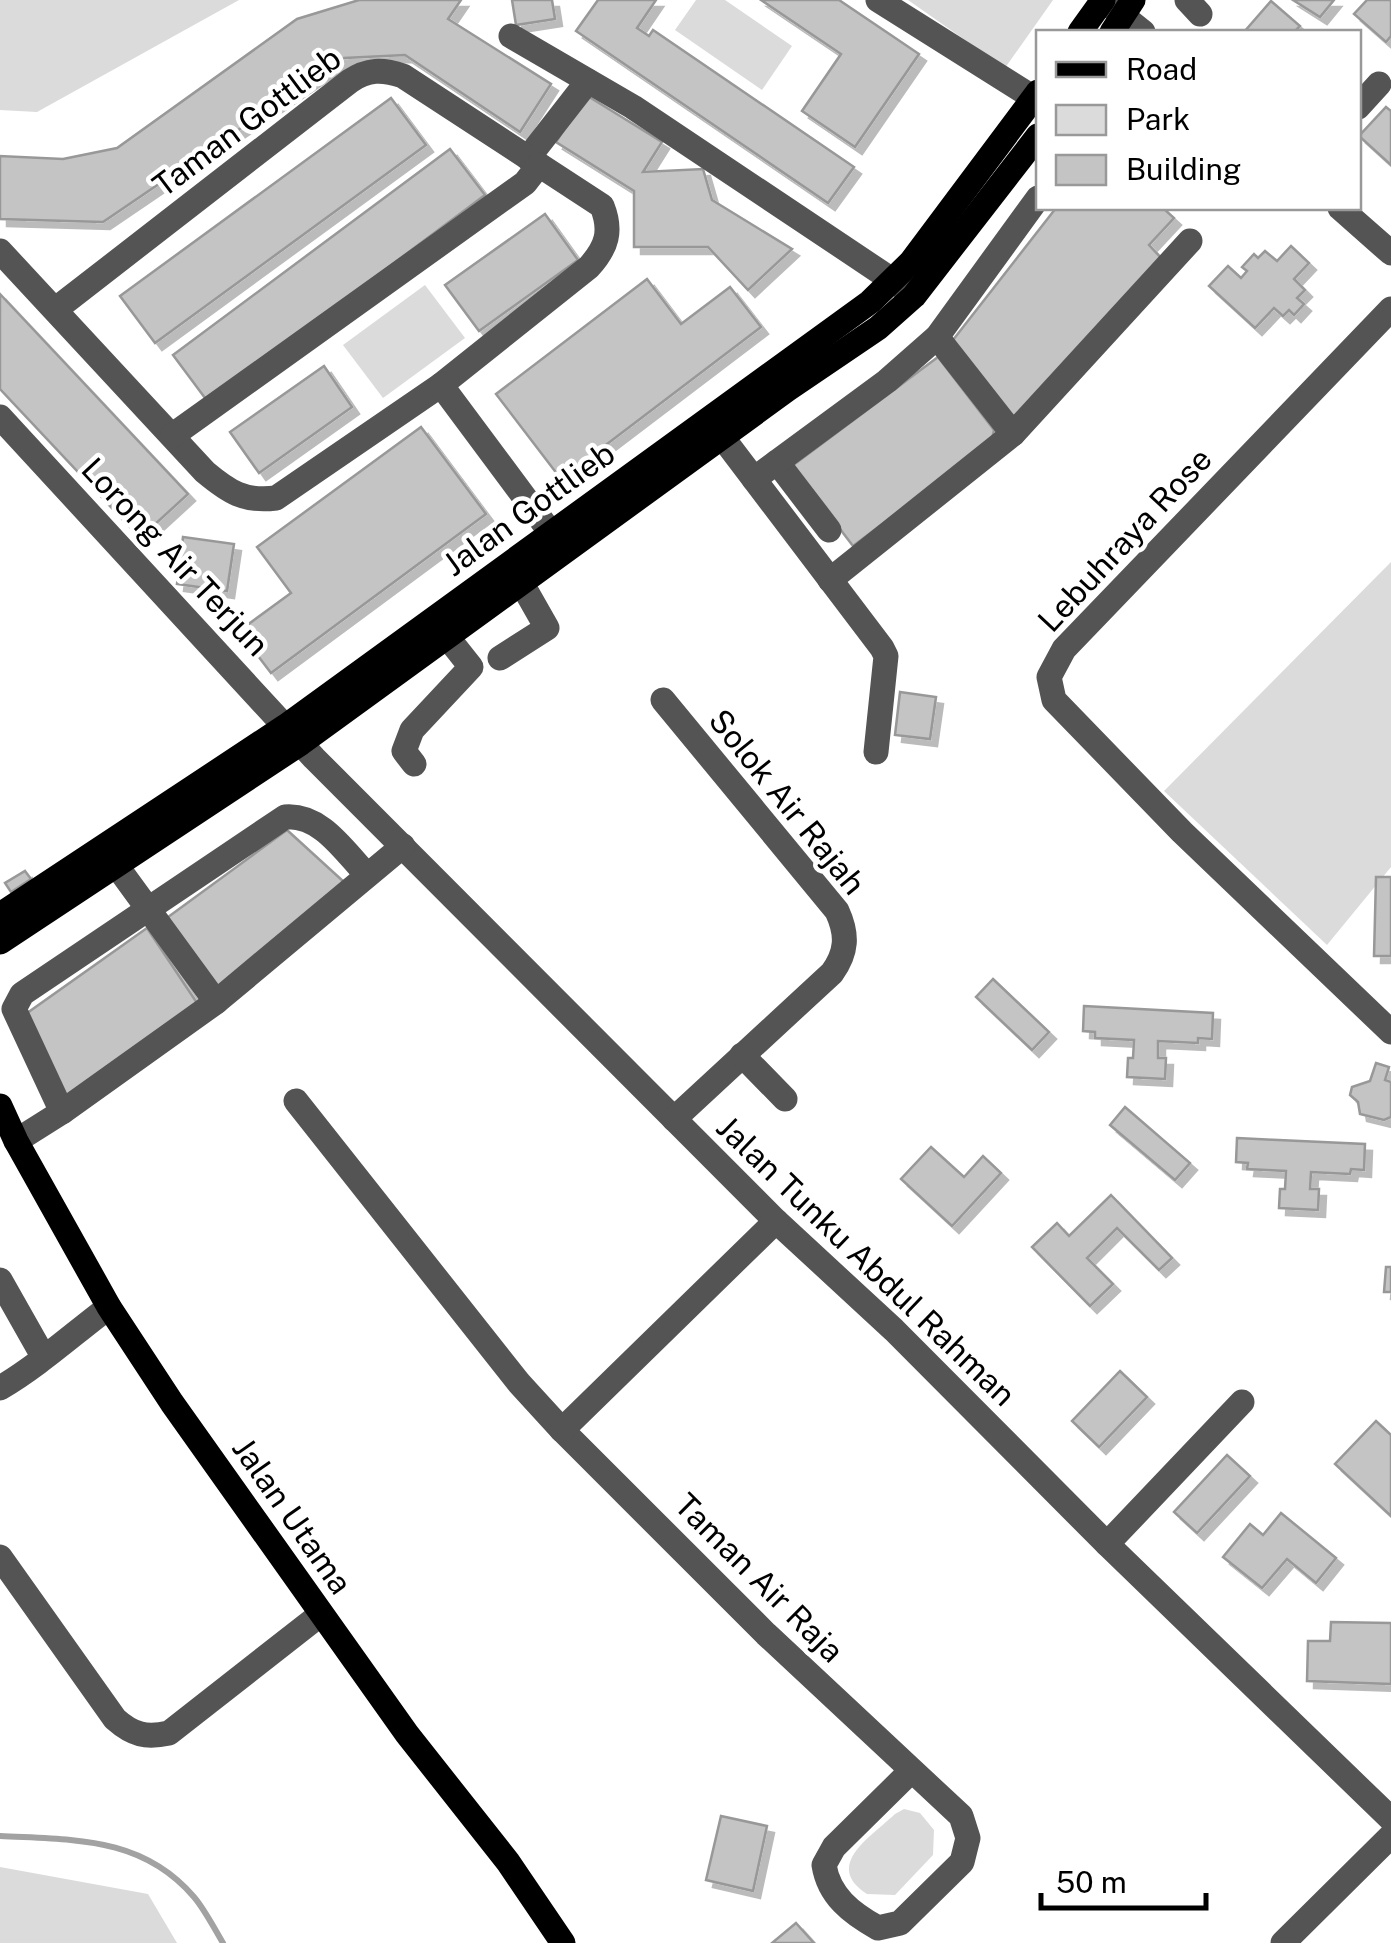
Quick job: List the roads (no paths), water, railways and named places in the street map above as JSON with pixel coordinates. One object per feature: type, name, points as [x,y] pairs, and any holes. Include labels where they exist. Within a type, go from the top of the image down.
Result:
[{"type":"main road","points":[[1084,30],[1120,13]]},
{"type":"main road","name":"Jalan Gottlieb","points":[[2,936],[116,865],[715,428],[788,389],[878,328],[1036,95]]},
{"type":"main road","name":"Jalan Gottlieb","points":[[905,288],[1014,170],[1036,139]]},
{"type":"main road","name":"Jalan Gottlieb","points":[[2,936],[26,898],[448,638],[522,584],[558,542]]},
{"type":"main road","points":[[0,906],[26,898]]},
{"type":"main road","name":"Jalan Utama","points":[[0,1106],[109,1306],[172,1403],[407,1734],[508,1862],[563,1943]]},
{"type":"street","points":[[878,0],[1036,95]]},
{"type":"street","points":[[510,36],[588,80],[905,288]]},
{"type":"street","name":"Taman Gottlieb","points":[[0,251],[205,472],[231,493],[253,501],[276,498],[440,385],[588,267],[606,242],[609,225],[602,206],[403,76],[378,70],[362,73],[56,309]]},
{"type":"street","points":[[173,435],[525,183],[534,162],[588,80]]},
{"type":"street","points":[[1361,103],[1379,84]]},
{"type":"street","points":[[1014,170],[1036,187]]},
{"type":"street","points":[[754,479],[887,381],[937,337],[1036,201]]},
{"type":"street","points":[[1342,210],[1391,253]]},
{"type":"street","points":[[830,580],[1013,434],[1190,241]]},
{"type":"street","name":"Lebuhraya Rose","points":[[1391,309],[1064,649],[1054,663],[1049,688],[1054,700],[1182,832],[1391,1032]]},
{"type":"street","points":[[937,337],[1013,434]]},
{"type":"street","points":[[440,385],[558,542]]},
{"type":"street","name":"Lorong Air Terjun","points":[[0,417],[294,735]]},
{"type":"street","points":[[715,428],[886,656],[876,752]]},
{"type":"street","points":[[777,462],[829,530]]},
{"type":"street","points":[[500,658],[547,628],[522,584]]},
{"type":"street","points":[[414,764],[404,751],[412,730],[471,668],[448,638]]},
{"type":"street","name":"Solok Air Rajah","points":[[663,700],[838,911],[844,925],[843,956],[832,973],[674,1119]]},
{"type":"street","name":"Jalan Tunku Abdul Rahman","points":[[294,735],[776,1221],[894,1330],[1391,1819]]},
{"type":"street","points":[[62,1112],[15,1004],[22,994],[285,816],[315,822],[367,875]]},
{"type":"street","points":[[16,1141],[216,1002],[403,846]]},
{"type":"street","points":[[116,865],[216,1002]]},
{"type":"street","points":[[742,1055],[785,1099]]},
{"type":"street","name":"Taman Air Raja","points":[[296,1102],[519,1383],[562,1430],[766,1634],[961,1816],[968,1838],[962,1862],[900,1923],[878,1928],[856,1916],[828,1886],[824,1865],[834,1847],[912,1771]]},
{"type":"street","points":[[562,1430],[776,1221]]},
{"type":"street","points":[[0,1280],[43,1356]]},
{"type":"street","points":[[0,1388],[33,1368],[109,1306]]},
{"type":"street","points":[[1108,1544],[1242,1402]]},
{"type":"street","points":[[1,1561],[115,1718],[127,1730],[148,1737],[169,1733],[321,1614]]},
{"type":"street","points":[[1283,1943],[1391,1836]]},
{"type":"waterway","points":[[0,1836],[105,1845],[152,1862],[194,1897],[223,1943]]}]
